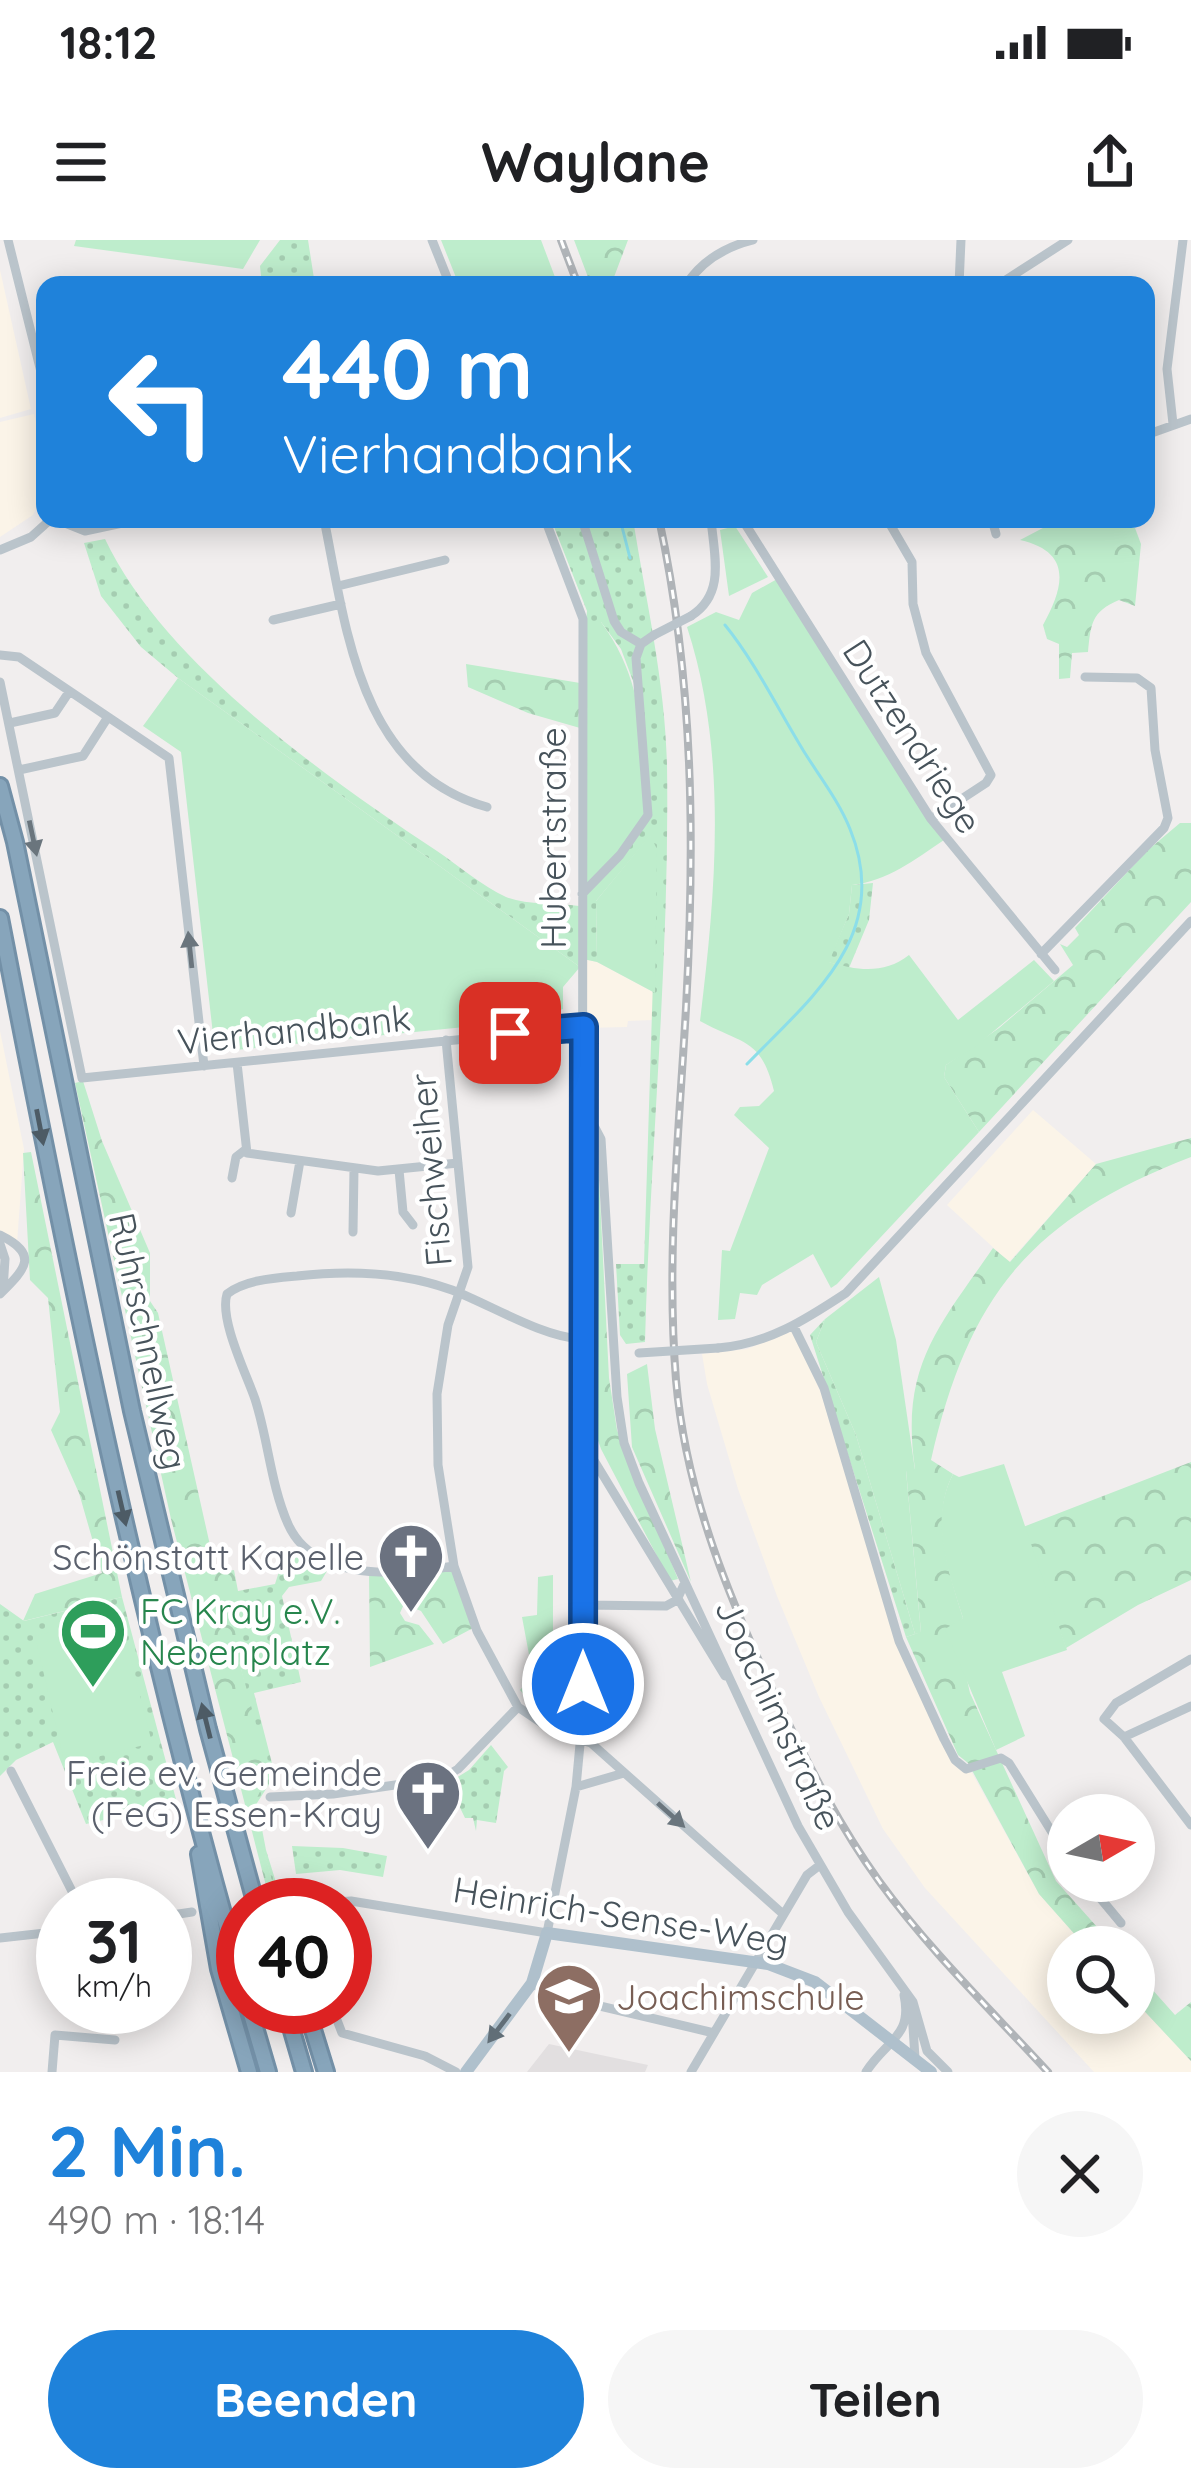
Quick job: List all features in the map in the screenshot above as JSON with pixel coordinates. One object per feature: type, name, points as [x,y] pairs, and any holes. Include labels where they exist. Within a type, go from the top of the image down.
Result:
[{"type":"highway","name":"Ruhrschnellweg","points":[[0,787],[20,864],[132,1412],[248,1878]]},
{"type":"highway","name":"Ruhrschnellweg","points":[[0,918],[100,1418],[216,1886]]},
{"type":"highway","points":[[194,1807],[208,1915],[249,2072]]},
{"type":"highway","points":[[247,1874],[249,1878]]},
{"type":"highway","points":[[257,2034],[268,2072]]},
{"type":"highway","points":[[293,2034],[304,2072]]},
{"type":"highway","points":[[314,2034],[326,2072]]},
{"type":"main road","name":"Heinrich-Sense-Weg","points":[[548,1933],[773,1965],[815,1982],[932,2072]]},
{"type":"main road","name":"Hubertstraße","points":[[466,2072],[532,1983],[548,1933]]},
{"type":"street","points":[[8,240],[36,352]]},
{"type":"street","points":[[432,240],[446,276]]},
{"type":"street","points":[[692,276],[712,257],[753,240]]},
{"type":"street","points":[[960,276],[962,240]]},
{"type":"street","points":[[1173,424],[1166,386],[1179,316],[1183,240]]},
{"type":"street","points":[[1012,276],[1064,241]]},
{"type":"street","points":[[1155,431],[1191,418]]},
{"type":"street","points":[[0,550],[42,528]]},
{"type":"street","points":[[326,528],[358,676],[380,722],[407,757],[442,786],[460,799],[487,807]]},
{"type":"street","name":"Hubertstraße","points":[[548,528],[583,619],[584,1027],[582,1739],[548,1933]]},
{"type":"street","points":[[585,528],[614,621],[621,632],[641,644]]},
{"type":"street","points":[[582,894],[620,855],[648,815],[636,658],[641,644],[709,603],[716,586],[712,528]]},
{"type":"street","name":"Dutzendriege","points":[[748,528],[931,819],[1055,970]]},
{"type":"street","points":[[892,528],[912,562],[913,604],[926,652],[991,775],[931,819]]},
{"type":"street","points":[[994,528],[996,534]]},
{"type":"street","points":[[338,586],[445,560]]},
{"type":"street","points":[[274,620],[341,604]]},
{"type":"street","points":[[0,655],[19,657],[170,758],[204,1066]]},
{"type":"street","points":[[1041,954],[1164,829],[1168,818],[1155,750],[1151,688],[1137,678],[1085,677]]},
{"type":"street","points":[[0,682],[19,770],[83,756],[108,717]]},
{"type":"street","points":[[10,723],[55,712],[69,692]]},
{"type":"street","name":"Vierhandbank","points":[[19,770],[82,1078],[584,1027]]},
{"type":"street","points":[[615,1355],[764,1340],[794,1327],[846,1293],[1191,921]]},
{"type":"street","name":"Fischweiher","points":[[446,1040],[468,1267],[448,1325],[436,1426],[442,1498],[454,1566],[477,1631],[518,1707]]},
{"type":"street","points":[[237,1063],[245,1150]]},
{"type":"street","name":"Joachimstraße","points":[[584,1118],[590,1118],[602,1138],[625,1443],[726,1667],[730,1686],[820,1865],[807,1875],[691,2072]]},
{"type":"street","points":[[232,1178],[236,1157],[245,1150],[354,1169],[458,1163]]},
{"type":"street","points":[[291,1213],[300,1161]]},
{"type":"street","points":[[352,1232],[354,1169]]},
{"type":"street","points":[[399,1170],[403,1213],[413,1225]]},
{"type":"street","points":[[0,1239],[6,1272],[2,1292]]},
{"type":"street","points":[[0,1239],[21,1247],[26,1260],[21,1274],[2,1292]]},
{"type":"street","points":[[454,1566],[341,1568],[320,1559],[298,1540],[288,1523],[224,1300],[238,1286],[292,1276],[346,1272],[406,1278],[581,1339]]},
{"type":"street","points":[[794,1327],[824,1388],[899,1641],[955,1760],[966,1768],[1001,1758],[1009,1763],[1047,1829]]},
{"type":"street","points":[[582,1442],[730,1686]]},
{"type":"street","points":[[582,1487],[606,1480]]},
{"type":"street","points":[[583,1605],[658,1608],[677,1600],[685,1582]]},
{"type":"street","points":[[1191,1659],[1154,1678],[1108,1711],[1104,1719],[1124,1737],[1191,1825]]},
{"type":"street","points":[[1124,1737],[1191,1706]]},
{"type":"street","points":[[270,1798],[442,1779],[458,1769],[518,1707],[555,1732],[582,1739],[783,1914]]},
{"type":"street","points":[[11,1771],[65,1878]]},
{"type":"street","points":[[577,1786],[624,1773]]},
{"type":"street","points":[[820,1865],[913,2002],[927,2051],[948,2072]]},
{"type":"street","points":[[1104,1902],[1121,1923]]},
{"type":"street","name":"Heinrich-Sense-Weg","points":[[372,1904],[548,1933]]},
{"type":"street","points":[[0,1938],[36,1933]]},
{"type":"street","points":[[532,1983],[549,1994],[714,2033]]},
{"type":"street","points":[[866,2072],[908,2021],[903,1990]]},
{"type":"street","points":[[903,1990],[914,2019],[917,2065]]},
{"type":"street","points":[[345,2034],[425,2056],[456,2072]]},
{"type":"street","points":[[52,2072],[55,2035],[115,2041]]},
{"type":"shaded area","points":[[0,270],[31,409],[0,418]]},
{"type":"shaded area","points":[[34,414],[36,508],[0,537],[0,422]]},
{"type":"shaded area","points":[[583,959],[655,993],[653,1020],[628,1021],[627,1027],[584,1028]]},
{"type":"shaded area","points":[[0,1031],[24,1149],[17,1243],[0,1233]]},
{"type":"shaded area","points":[[1033,1110],[1096,1164],[1009,1262],[947,1205]]},
{"type":"shaded area","points":[[793,1331],[821,1393],[896,1641],[1039,1894],[1067,1926],[1047,1926],[1047,2021],[925,1888],[883,1829],[819,1697],[738,1489],[707,1384],[702,1354],[747,1349]]},
{"type":"shaded area","points":[[1155,2022],[1191,2061],[1191,2072],[1094,2072],[1059,2034],[1155,2034]]},
{"type":"shaded area","name":"Joachimschule","points":[[549,2044],[648,2065],[645,2072],[527,2072]]},
{"type":"green space","points":[[76,240],[260,240],[243,269],[74,246]]},
{"type":"green space","points":[[280,240],[308,240],[314,276],[261,276],[260,266]]},
{"type":"green space","points":[[441,240],[541,240],[555,276],[455,276]]},
{"type":"green space","points":[[574,240],[628,240],[614,276],[588,276]]},
{"type":"green space","points":[[555,528],[635,528],[659,672],[667,836],[645,1342],[626,1344],[620,1335],[616,1264],[644,1264],[656,886],[650,836],[596,901],[597,962],[583,959],[582,894],[639,697],[621,649],[601,622],[586,622],[587,611]]},
{"type":"green space","points":[[736,528],[768,577],[729,596],[720,530]]},
{"type":"green space","points":[[1043,528],[1135,528],[1141,544],[1135,606],[1119,600],[1098,614],[1088,652],[1072,653],[1070,678],[1059,679],[1059,644],[1047,639],[1043,625],[1059,585],[1056,562],[1049,553],[1020,540]]},
{"type":"green space","points":[[105,539],[131,585],[166,629],[206,672],[298,752],[506,897],[579,906],[580,967],[141,647],[101,596],[84,543]]},
{"type":"green space","points":[[779,578],[944,840],[889,874],[852,885],[849,914],[829,962],[871,969],[909,955],[958,1020],[1034,960],[1054,981],[946,1065],[944,1077],[979,1132],[837,1284],[831,1288],[813,1254],[762,1285],[757,1295],[740,1293],[735,1319],[718,1320],[722,1250],[730,1251],[769,1148],[734,1115],[740,1107],[759,1106],[774,1091],[763,1061],[749,1045],[700,1021],[715,822],[709,723],[687,627],[716,612],[739,620],[752,593]]},
{"type":"green space","points":[[586,622],[601,622],[616,645],[634,691],[648,815],[584,892]]},
{"type":"green space","points":[[466,664],[580,683],[580,728],[528,713],[468,687]]},
{"type":"green space","points":[[178,678],[580,967],[563,987],[563,1009],[555,1018],[215,1052],[181,752],[143,726]]},
{"type":"green space","points":[[1180,823],[1191,823],[1191,902],[979,1132],[944,1077],[946,1065],[999,1028],[1073,965],[1060,944],[1067,947],[1079,935],[1075,928]]},
{"type":"green space","points":[[650,835],[657,849],[655,993],[597,962],[596,901]]},
{"type":"green space","points":[[873,883],[869,920],[849,968],[828,962],[849,914],[852,885]]},
{"type":"green space","points":[[83,1081],[102,1141],[150,1253],[150,1301],[158,1313],[216,1572],[234,1570],[238,1657],[269,1773],[253,1806],[271,1878],[264,1878],[171,1519],[75,1083]]},
{"type":"green space","points":[[588,1128],[597,1139],[609,1378],[617,1430],[678,1579],[670,1581],[593,1426]]},
{"type":"green space","points":[[1191,1138],[1191,1157],[1088,1207],[1048,1236],[1015,1270],[965,1351],[931,1460],[953,1474],[942,1527],[963,1618],[955,1626],[970,1693],[1047,1861],[1047,1902],[1075,1902],[1096,1926],[1067,1926],[1039,1894],[968,1763],[958,1755],[906,1637],[921,1632],[906,1470],[915,1469],[913,1402],[919,1375],[940,1326],[993,1248],[1010,1262],[1096,1164]]},
{"type":"green space","points":[[31,1152],[122,1597],[23,1621],[35,1594],[102,1573],[79,1493],[51,1430],[60,1412],[48,1298],[30,1280],[23,1153]]},
{"type":"green space","points":[[879,1277],[896,1340],[915,1470],[906,1471],[921,1633],[915,1634],[856,1435],[816,1342],[825,1319]]},
{"type":"green space","points":[[825,1319],[816,1342],[856,1435],[915,1634],[906,1637],[810,1335]]},
{"type":"green space","points":[[647,1364],[655,1429],[691,1582],[632,1447],[627,1374]]},
{"type":"green space","points":[[1191,1462],[1191,1580],[1066,1648],[1023,1527]]},
{"type":"green space","points":[[1004,1464],[1067,1650],[1002,1672],[1025,1736],[996,1750],[945,1629],[963,1618],[943,1546],[942,1509],[953,1474],[959,1477]]},
{"type":"green space","points":[[308,1551],[330,1566],[321,1581],[289,1587],[282,1596],[301,1682],[254,1693],[275,1775],[257,1803],[275,1878],[271,1878],[253,1810],[253,1801],[268,1779],[238,1657],[238,1591],[275,1584],[284,1556]]},
{"type":"green space","points":[[454,1567],[475,1627],[443,1644],[421,1611],[404,1604],[400,1613],[405,1621],[419,1625],[434,1644],[370,1667],[369,1571]]},
{"type":"green space","points":[[553,1575],[553,1675],[548,1676],[546,1696],[556,1696],[556,1713],[535,1708],[520,1690],[533,1676],[522,1617],[537,1615],[538,1577]]},
{"type":"green space","points":[[122,1597],[177,1803],[86,1824],[53,1742],[16,1760],[0,1776],[0,1604],[24,1621]]},
{"type":"green space","name":"FC Kray e.V. Nebenplatz","points":[[120,1615],[152,1743],[65,1765],[35,1636]]},
{"type":"green space","points":[[491,1745],[508,1767],[496,1823],[477,1820],[476,1831],[473,1818],[465,1818],[448,1783],[469,1770]]},
{"type":"green space","points":[[292,1846],[387,1856],[383,1877],[340,1870],[296,1874]]},
{"type":"green space","points":[[1155,1993],[1175,2015],[1191,2002],[1191,2061],[1155,2022]]},
{"type":"waterway","points":[[622,528],[630,558]]},
{"type":"waterway","points":[[725,625],[840,808],[861,866],[861,901],[839,961],[797,1014],[747,1064]]},
{"type":"railway","points":[[561,240],[575,276]]},
{"type":"railway","points":[[661,528],[679,641],[691,823],[673,1334],[681,1423],[700,1507],[745,1629],[838,1818],[918,1931],[1048,2072]]},
{"type":"place","name":"Schönstatt Kapelle","points":[[411,1615]]},
{"type":"place","name":"FC Kray e.V. Nebenplatz","points":[[93,1690]]},
{"type":"place","name":"Freie ev. Gemeinde (FeG) Essen-Kray","points":[[428,1852]]},
{"type":"place","name":"Joachimschule","points":[[569,2055]]},
{"type":"route","points":[[510,1033],[584,1027],[583,1684]]}]
